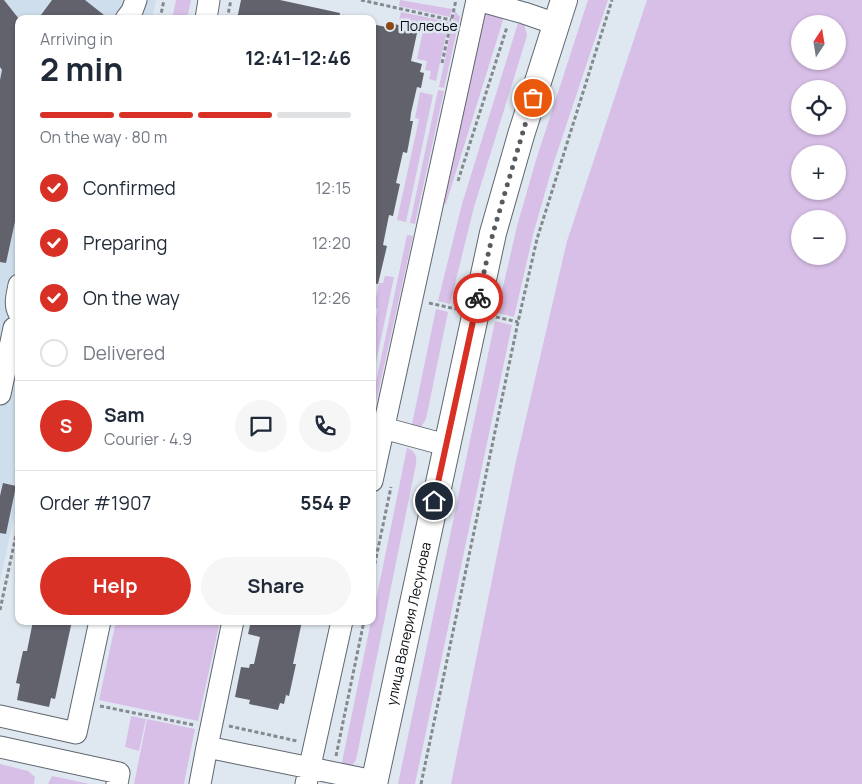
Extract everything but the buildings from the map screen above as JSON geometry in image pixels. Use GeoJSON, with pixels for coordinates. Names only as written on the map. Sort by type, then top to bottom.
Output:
{"type":"FeatureCollection","features":[{"type":"Feature","properties":{"kind":"main road","name":"улица Валерия Лесунова"},"geometry":{"type":"LineString","coordinates":[[374,783],[493,233],[521,135],[560,12]]}},
{"type":"Feature","properties":{"kind":"lane"},"geometry":{"type":"LineString","coordinates":[[129,15],[136,0]]}},
{"type":"Feature","properties":{"kind":"lane"},"geometry":{"type":"LineString","coordinates":[[207,15],[209,0]]}},
{"type":"Feature","properties":{"kind":"lane"},"geometry":{"type":"LineString","coordinates":[[382,481],[378,427],[477,0],[513,10],[560,12]]}},
{"type":"Feature","properties":{"kind":"lane"},"geometry":{"type":"LineString","coordinates":[[0,394],[13,324]]}},
{"type":"Feature","properties":{"kind":"lane"},"geometry":{"type":"LineString","coordinates":[[378,427],[446,445]]}},
{"type":"Feature","properties":{"kind":"lane"},"geometry":{"type":"LineString","coordinates":[[0,716],[76,733],[99,625]]}},
{"type":"Feature","properties":{"kind":"lane"},"geometry":{"type":"LineString","coordinates":[[200,784],[232,625]]}},
{"type":"Feature","properties":{"kind":"lane"},"geometry":{"type":"LineString","coordinates":[[308,776],[341,625]]}},
{"type":"Feature","properties":{"kind":"lane"},"geometry":{"type":"LineString","coordinates":[[0,747],[119,773],[117,784]]}},
{"type":"Feature","properties":{"kind":"lane"},"geometry":{"type":"LineString","coordinates":[[208,747],[308,776],[332,773],[374,783]]}},
{"type":"Feature","properties":{"kind":"path"},"geometry":{"type":"LineString","coordinates":[[161,15],[164,0]]}},
{"type":"Feature","properties":{"kind":"path"},"geometry":{"type":"LineString","coordinates":[[228,15],[232,0]]}},
{"type":"Feature","properties":{"kind":"path"},"geometry":{"type":"LineString","coordinates":[[361,0],[452,20]]}},
{"type":"Feature","properties":{"kind":"path"},"geometry":{"type":"LineString","coordinates":[[421,784],[498,414],[535,248],[612,0]]}},
{"type":"Feature","properties":{"kind":"path"},"geometry":{"type":"LineString","coordinates":[[457,185],[513,10]]}},
{"type":"Feature","properties":{"kind":"path"},"geometry":{"type":"LineString","coordinates":[[427,312],[431,294]]}},
{"type":"Feature","properties":{"kind":"path"},"geometry":{"type":"LineString","coordinates":[[376,539],[382,481]]}},
{"type":"Feature","properties":{"kind":"path"},"geometry":{"type":"LineString","coordinates":[[0,610],[15,540]]}},
{"type":"Feature","properties":{"kind":"path"},"geometry":{"type":"LineString","coordinates":[[332,773],[363,625]]}},
{"type":"Feature","properties":{"kind":"path"},"geometry":{"type":"LineString","coordinates":[[82,702],[198,726],[222,725],[301,742]]}},
{"type":"Feature","properties":{"kind":"shaded area"},"geometry":{"type":"Polygon","coordinates":[[[0,0],[156,0],[153,15],[15,15],[15,513],[0,580],[0,0]]]}},
{"type":"Feature","properties":{"kind":"shaded area"},"geometry":{"type":"Polygon","coordinates":[[[176,0],[191,0],[188,15],[173,15],[176,0]]]}},
{"type":"Feature","properties":{"kind":"shaded area"},"geometry":{"type":"Polygon","coordinates":[[[400,0],[452,9],[450,17],[399,6],[400,0]]]}},
{"type":"Feature","properties":{"kind":"shaded area"},"geometry":{"type":"Polygon","coordinates":[[[588,0],[608,0],[553,165],[534,231],[514,317],[497,313],[517,226],[536,160],[588,0]]]}},
{"type":"Feature","properties":{"kind":"shaded area"},"geometry":{"type":"Polygon","coordinates":[[[647,0],[862,0],[862,784],[451,784],[515,465],[567,241],[647,0]]]}},
{"type":"Feature","properties":{"kind":"shaded area"},"geometry":{"type":"Polygon","coordinates":[[[455,11],[460,17],[444,88],[439,87],[455,11]]]}},
{"type":"Feature","properties":{"kind":"shaded area"},"geometry":{"type":"Polygon","coordinates":[[[401,12],[449,22],[436,81],[429,79],[431,71],[425,70],[427,61],[417,59],[423,31],[417,30],[418,24],[399,20],[401,12]]]}},
{"type":"Feature","properties":{"kind":"shaded area"},"geometry":{"type":"Polygon","coordinates":[[[485,12],[504,17],[446,204],[444,204],[485,12]]]}},
{"type":"Feature","properties":{"kind":"shaded area"},"geometry":{"type":"Polygon","coordinates":[[[518,23],[524,25],[527,34],[526,39],[474,207],[450,304],[438,301],[462,204],[518,23]]]}},
{"type":"Feature","properties":{"kind":"shaded area"},"geometry":{"type":"Polygon","coordinates":[[[438,90],[444,91],[415,224],[410,223],[438,90]]]}},
{"type":"Feature","properties":{"kind":"shaded area"},"geometry":{"type":"Polygon","coordinates":[[[420,92],[433,95],[406,222],[397,220],[419,119],[415,118],[420,92]]]}},
{"type":"Feature","properties":{"kind":"shaded area"},"geometry":{"type":"Polygon","coordinates":[[[407,235],[413,236],[376,402],[376,382],[407,235]]]}},
{"type":"Feature","properties":{"kind":"shaded area"},"geometry":{"type":"Polygon","coordinates":[[[385,276],[394,277],[376,362],[376,318],[378,309],[376,308],[376,298],[379,283],[383,283],[385,276]]]}},
{"type":"Feature","properties":{"kind":"shaded area"},"geometry":{"type":"Polygon","coordinates":[[[436,309],[448,312],[426,419],[421,427],[411,429],[436,309]]]}},
{"type":"Feature","properties":{"kind":"shaded area"},"geometry":{"type":"Polygon","coordinates":[[[495,321],[512,325],[415,784],[398,784],[495,321]]]}},
{"type":"Feature","properties":{"kind":"shaded area"},"geometry":{"type":"Polygon","coordinates":[[[407,448],[415,454],[416,464],[356,760],[351,767],[341,767],[370,625],[376,625],[376,601],[407,448]]]}},
{"type":"Feature","properties":{"kind":"shaded area"},"geometry":{"type":"Polygon","coordinates":[[[115,625],[219,625],[198,721],[99,700],[115,625]]]}},
{"type":"Feature","properties":{"kind":"shaded area"},"geometry":{"type":"Polygon","coordinates":[[[131,716],[146,719],[139,751],[125,747],[131,716]]]}},
{"type":"Feature","properties":{"kind":"shaded area"},"geometry":{"type":"Polygon","coordinates":[[[147,719],[195,729],[184,784],[134,784],[147,719]]]}},
{"type":"Feature","properties":{"kind":"shaded area"},"geometry":{"type":"Polygon","coordinates":[[[0,764],[28,771],[35,777],[34,784],[0,784],[0,764]]]}},
{"type":"Feature","properties":{"kind":"shaded area"},"geometry":{"type":"Polygon","coordinates":[[[52,776],[90,784],[48,784],[52,776]]]}},
{"type":"Feature","properties":{"kind":"way so far"},"geometry":{"type":"LineString","coordinates":[[478,298],[493,233],[533,98]]}},
{"type":"Feature","properties":{"kind":"place","name":"Полесье"},"geometry":{"type":"Point","coordinates":[390,26]}},
{"type":"Feature","properties":{"kind":"route"},"geometry":{"type":"LineString","coordinates":[[434,501],[478,298]]}}]}
